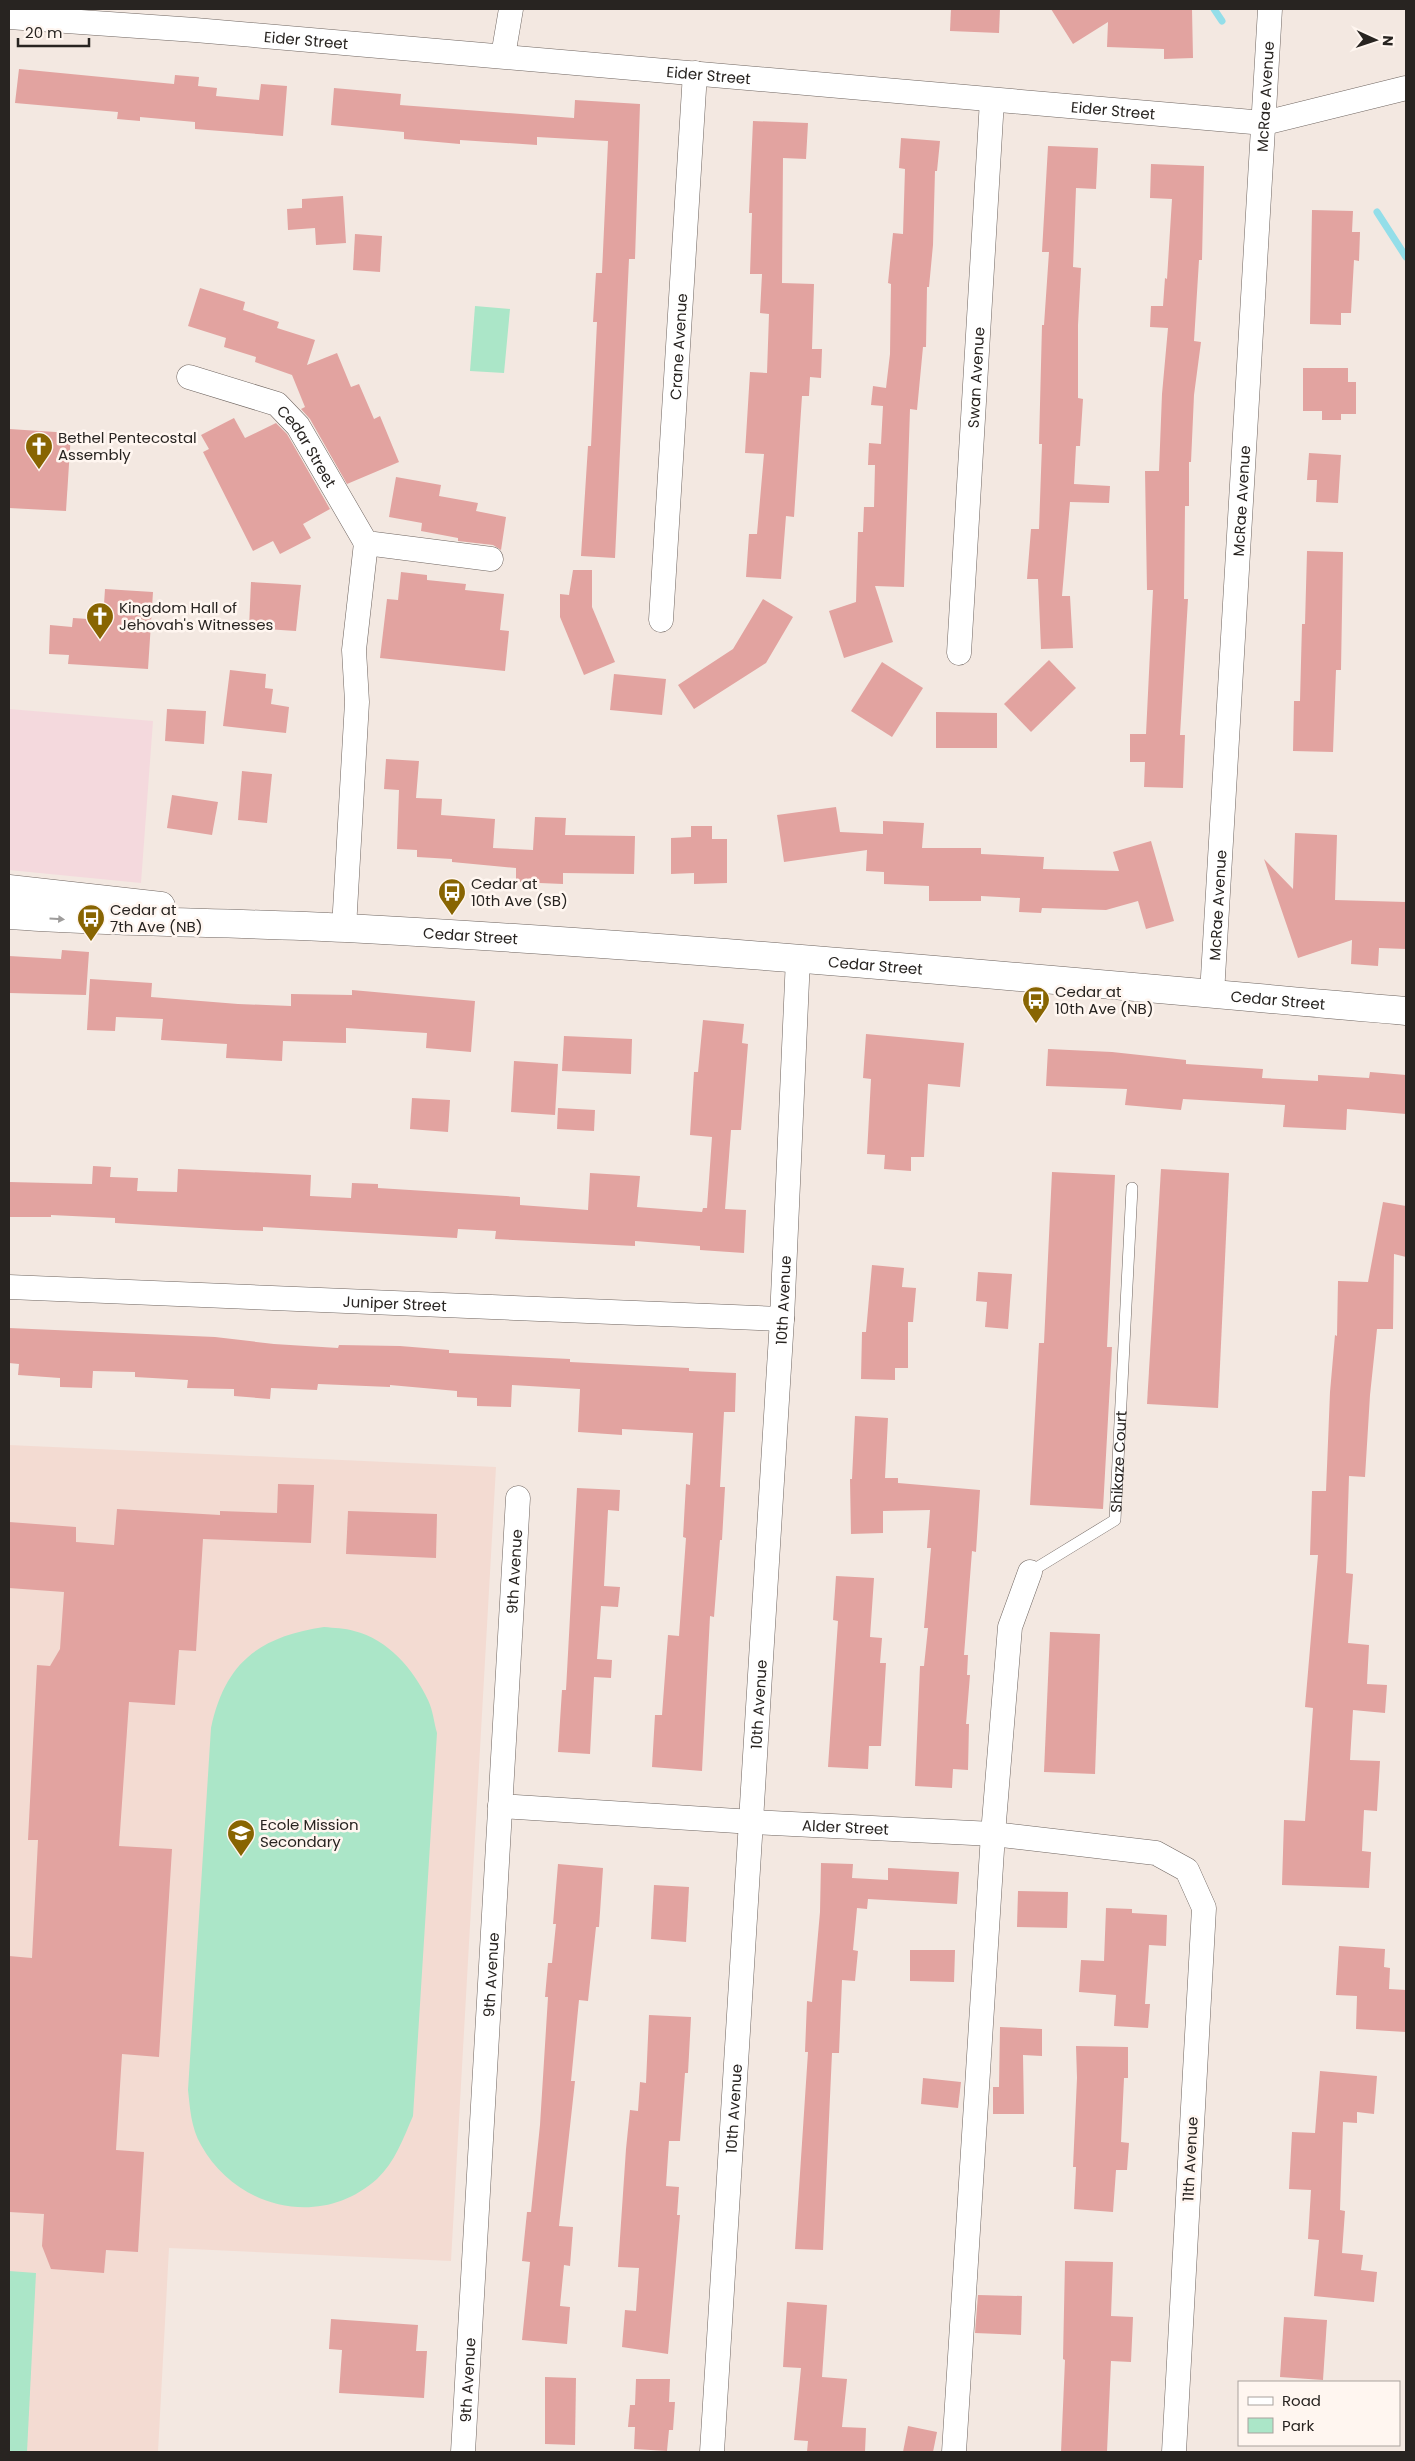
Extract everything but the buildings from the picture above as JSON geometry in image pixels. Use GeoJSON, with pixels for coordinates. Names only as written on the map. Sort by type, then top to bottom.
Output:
{"type":"FeatureCollection","features":[{"type":"Feature","properties":{"kind":"main road","name":"Cedar Street"},"geometry":{"type":"LineString","coordinates":[[9,889],[344,928]]}},
{"type":"Feature","properties":{"kind":"main road","name":"Cedar Street"},"geometry":{"type":"LineString","coordinates":[[9,915],[72,919],[344,928],[798,958],[1406,1011]]}},
{"type":"Feature","properties":{"kind":"street"},"geometry":{"type":"LineString","coordinates":[[503,56],[511,9]]}},
{"type":"Feature","properties":{"kind":"street","name":"McRae Avenue"},"geometry":{"type":"LineString","coordinates":[[1212,994],[1270,9]]}},
{"type":"Feature","properties":{"kind":"street","name":"Eider Street"},"geometry":{"type":"LineString","coordinates":[[9,17],[196,19],[503,56],[1264,123],[1406,88]]}},
{"type":"Feature","properties":{"kind":"street","name":"Crane Avenue"},"geometry":{"type":"LineString","coordinates":[[661,620],[695,74]]}},
{"type":"Feature","properties":{"kind":"street","name":"Swan Avenue"},"geometry":{"type":"LineString","coordinates":[[959,654],[992,100]]}},
{"type":"Feature","properties":{"kind":"street","name":"Cedar Street"},"geometry":{"type":"LineString","coordinates":[[189,377],[277,404],[298,426],[366,543]]}},
{"type":"Feature","properties":{"kind":"street"},"geometry":{"type":"LineString","coordinates":[[344,928],[357,702],[354,650],[366,543],[492,559]]}},
{"type":"Feature","properties":{"kind":"street","name":"10th Avenue"},"geometry":{"type":"LineString","coordinates":[[712,2452],[782,1319],[798,958]]}},
{"type":"Feature","properties":{"kind":"street","name":"Juniper Street"},"geometry":{"type":"LineString","coordinates":[[9,1287],[782,1319]]}},
{"type":"Feature","properties":{"kind":"street","name":"9th Avenue"},"geometry":{"type":"LineString","coordinates":[[463,2452],[518,1498]]}},
{"type":"Feature","properties":{"kind":"street","name":"Shikaze Court"},"geometry":{"type":"LineString","coordinates":[[954,2452],[993,1834],[1010,1626],[1030,1572]]}},
{"type":"Feature","properties":{"kind":"street","name":"Alder Street"},"geometry":{"type":"LineString","coordinates":[[500,1806],[752,1822],[993,1834],[1156,1852],[1187,1870]]}},
{"type":"Feature","properties":{"kind":"street","name":"11th Avenue"},"geometry":{"type":"LineString","coordinates":[[1174,2452],[1204,1908],[1187,1870]]}},
{"type":"Feature","properties":{"kind":"lane","name":"Shikaze Court"},"geometry":{"type":"LineString","coordinates":[[1030,1572],[1115,1520],[1132,1188]]}},
{"type":"Feature","properties":{"kind":"shaded area"},"geometry":{"type":"Polygon","coordinates":[[[9,709],[153,721],[141,883],[9,870],[9,709]]]}},
{"type":"Feature","properties":{"kind":"shaded area","name":"Ecole Mission Secondary"},"geometry":{"type":"Polygon","coordinates":[[[9,1445],[496,1467],[451,2261],[169,2248],[158,2452],[9,2452],[9,1445]]]}},
{"type":"Feature","properties":{"kind":"green space"},"geometry":{"type":"Polygon","coordinates":[[[475,306],[510,309],[504,373],[470,371],[475,306]]]}},
{"type":"Feature","properties":{"kind":"green space"},"geometry":{"type":"Polygon","coordinates":[[[324,1627],[347,1629],[366,1635],[389,1648],[407,1667],[422,1689],[428,1700],[437,1733],[413,2116],[394,2158],[377,2179],[355,2195],[330,2204],[305,2207],[281,2205],[257,2197],[235,2184],[216,2167],[201,2145],[195,2132],[188,2090],[211,1728],[217,1705],[225,1686],[236,1670],[248,1657],[263,1646],[280,1638],[324,1627]]]}},
{"type":"Feature","properties":{"kind":"green space"},"geometry":{"type":"Polygon","coordinates":[[[9,2271],[36,2273],[27,2452],[9,2452],[9,2271]]]}},
{"type":"Feature","properties":{"kind":"waterway"},"geometry":{"type":"LineString","coordinates":[[1214,9],[1222,21]]}},
{"type":"Feature","properties":{"kind":"waterway"},"geometry":{"type":"LineString","coordinates":[[1377,212],[1406,257]]}},
{"type":"Feature","properties":{"kind":"place","name":"Bethel Pentecostal Assembly"},"geometry":{"type":"Point","coordinates":[39,470]}},
{"type":"Feature","properties":{"kind":"place","name":"Kingdom Hall of Jehovah's Witnesses"},"geometry":{"type":"Point","coordinates":[100,640]}},
{"type":"Feature","properties":{"kind":"place","name":"Cedar at 10th Ave (SB)"},"geometry":{"type":"Point","coordinates":[452,916]}},
{"type":"Feature","properties":{"kind":"place","name":"Cedar at 7th Ave (NB)"},"geometry":{"type":"Point","coordinates":[91,942]}},
{"type":"Feature","properties":{"kind":"place","name":"Cedar at 10th Ave (NB)"},"geometry":{"type":"Point","coordinates":[1036,1024]}},
{"type":"Feature","properties":{"kind":"place","name":"Ecole Mission Secondary"},"geometry":{"type":"Point","coordinates":[241,1857]}}]}
